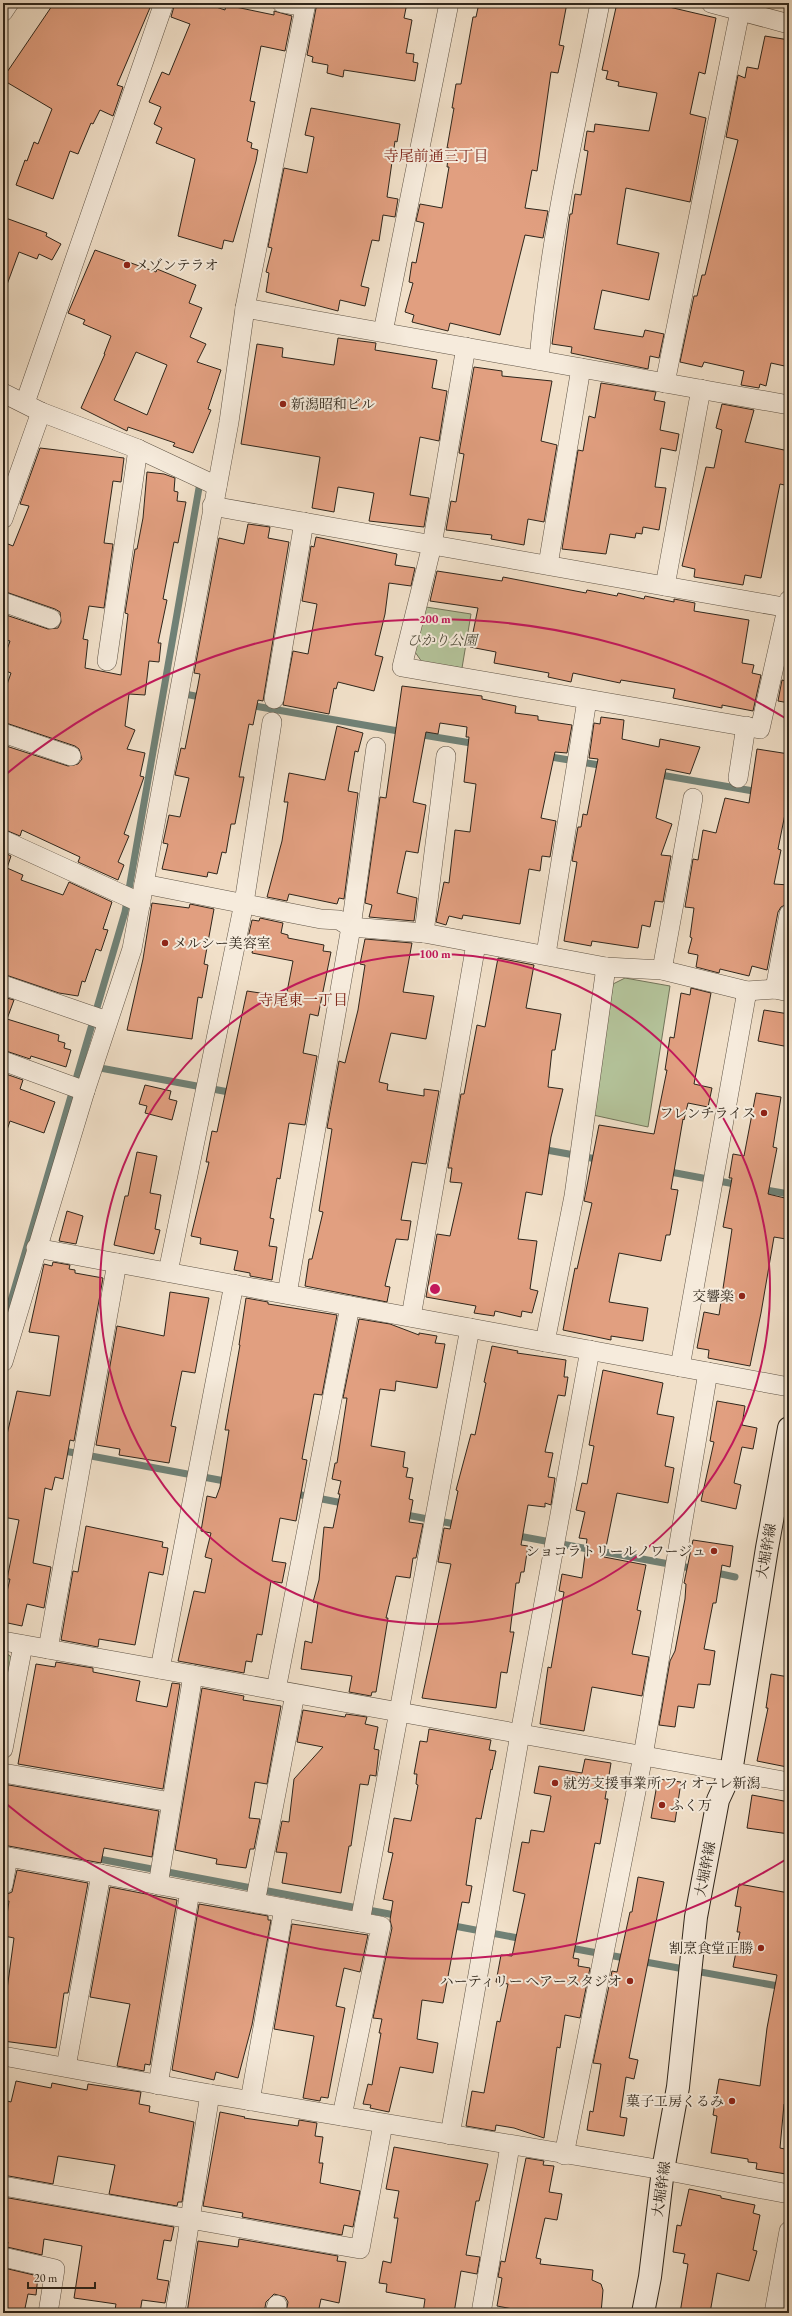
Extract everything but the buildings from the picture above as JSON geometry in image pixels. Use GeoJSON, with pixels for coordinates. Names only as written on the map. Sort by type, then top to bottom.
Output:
{"type":"FeatureCollection","features":[{"type":"Feature","properties":{"kind":"street"},"geometry":{"type":"LineString","coordinates":[[3,12],[9,3]]}},
{"type":"Feature","properties":{"kind":"street"},"geometry":{"type":"LineString","coordinates":[[3,519],[33,407],[164,3]]}},
{"type":"Feature","properties":{"kind":"street"},"geometry":{"type":"LineString","coordinates":[[3,1362],[84,1091],[132,949],[212,506],[229,422],[245,308],[305,5],[282,3]]}},
{"type":"Feature","properties":{"kind":"street"},"geometry":{"type":"LineString","coordinates":[[383,332],[449,3]]}},
{"type":"Feature","properties":{"kind":"street"},"geometry":{"type":"LineString","coordinates":[[539,360],[543,310],[565,176],[600,3]]}},
{"type":"Feature","properties":{"kind":"street"},"geometry":{"type":"LineString","coordinates":[[710,3],[789,24]]}},
{"type":"Feature","properties":{"kind":"street"},"geometry":{"type":"LineString","coordinates":[[665,383],[740,11]]}},
{"type":"Feature","properties":{"kind":"street"},"geometry":{"type":"LineString","coordinates":[[245,308],[789,405]]}},
{"type":"Feature","properties":{"kind":"street"},"geometry":{"type":"LineString","coordinates":[[212,506],[432,545],[548,565],[665,586],[789,605],[760,729],[402,667],[432,545],[466,347]]}},
{"type":"Feature","properties":{"kind":"street"},"geometry":{"type":"LineString","coordinates":[[548,565],[581,368]]}},
{"type":"Feature","properties":{"kind":"street"},"geometry":{"type":"LineString","coordinates":[[665,586],[701,389]]}},
{"type":"Feature","properties":{"kind":"street"},"geometry":{"type":"LineString","coordinates":[[3,393],[33,407],[138,449],[217,486]]}},
{"type":"Feature","properties":{"kind":"street"},"geometry":{"type":"LineString","coordinates":[[107,661],[138,449]]}},
{"type":"Feature","properties":{"kind":"street"},"geometry":{"type":"LineString","coordinates":[[274,699],[304,522]]}},
{"type":"Feature","properties":{"kind":"street"},"geometry":{"type":"LineString","coordinates":[[3,602],[51,620]]}},
{"type":"Feature","properties":{"kind":"street"},"geometry":{"type":"LineString","coordinates":[[546,954],[587,700]]}},
{"type":"Feature","properties":{"kind":"street"},"geometry":{"type":"LineString","coordinates":[[168,1272],[244,903],[272,722]]}},
{"type":"Feature","properties":{"kind":"street"},"geometry":{"type":"LineString","coordinates":[[738,778],[746,726]]}},
{"type":"Feature","properties":{"kind":"street"},"geometry":{"type":"LineString","coordinates":[[3,733],[71,756]]}},
{"type":"Feature","properties":{"kind":"street"},"geometry":{"type":"LineString","coordinates":[[288,1294],[351,927],[376,747]]}},
{"type":"Feature","properties":{"kind":"street"},"geometry":{"type":"LineString","coordinates":[[424,933],[446,756]]}},
{"type":"Feature","properties":{"kind":"street"},"geometry":{"type":"LineString","coordinates":[[662,970],[693,798]]}},
{"type":"Feature","properties":{"kind":"street"},"geometry":{"type":"LineString","coordinates":[[3,840],[143,894],[244,903],[321,919],[339,920],[351,927],[424,933],[476,944],[546,954],[606,966],[662,970],[747,991],[782,990],[789,914]]}},
{"type":"Feature","properties":{"kind":"street"},"geometry":{"type":"LineString","coordinates":[[411,1317],[476,944]]}},
{"type":"Feature","properties":{"kind":"street"},"geometry":{"type":"LineString","coordinates":[[545,1342],[574,1196],[606,966]]}},
{"type":"Feature","properties":{"kind":"street"},"geometry":{"type":"LineString","coordinates":[[3,985],[107,1021]]}},
{"type":"Feature","properties":{"kind":"street"},"geometry":{"type":"LineString","coordinates":[[680,1367],[747,991]]}},
{"type":"Feature","properties":{"kind":"street"},"geometry":{"type":"LineString","coordinates":[[3,1061],[84,1091]]}},
{"type":"Feature","properties":{"kind":"street"},"geometry":{"type":"LineString","coordinates":[[36,1248],[789,1387]]}},
{"type":"Feature","properties":{"kind":"street"},"geometry":{"type":"LineString","coordinates":[[48,1649],[117,1263]]}},
{"type":"Feature","properties":{"kind":"street"},"geometry":{"type":"LineString","coordinates":[[160,1669],[234,1284]]}},
{"type":"Feature","properties":{"kind":"street"},"geometry":{"type":"LineString","coordinates":[[276,1690],[350,1306]]}},
{"type":"Feature","properties":{"kind":"street"},"geometry":{"type":"LineString","coordinates":[[360,1922],[470,1328]]}},
{"type":"Feature","properties":{"kind":"street"},"geometry":{"type":"LineString","coordinates":[[450,2135],[520,1734],[590,1350]]}},
{"type":"Feature","properties":{"kind":"street"},"geometry":{"type":"LineString","coordinates":[[564,2155],[643,1756],[708,1372]]}},
{"type":"Feature","properties":{"kind":"street","name":"大堀幹線"},"geometry":{"type":"LineString","coordinates":[[643,2313],[650,2277],[663,2170],[678,2087],[696,1917],[718,1800],[731,1772],[767,1548],[789,1428]]}},
{"type":"Feature","properties":{"kind":"street"},"geometry":{"type":"LineString","coordinates":[[3,1642],[789,1782]]}},
{"type":"Feature","properties":{"kind":"street"},"geometry":{"type":"LineString","coordinates":[[3,1749],[23,1645]]}},
{"type":"Feature","properties":{"kind":"street"},"geometry":{"type":"LineString","coordinates":[[158,1885],[193,1675]]}},
{"type":"Feature","properties":{"kind":"street"},"geometry":{"type":"LineString","coordinates":[[255,1903],[294,1694]]}},
{"type":"Feature","properties":{"kind":"street"},"geometry":{"type":"LineString","coordinates":[[3,1773],[172,1802]]}},
{"type":"Feature","properties":{"kind":"street"},"geometry":{"type":"LineString","coordinates":[[3,1885],[6,1857],[381,1926],[342,2116]]}},
{"type":"Feature","properties":{"kind":"street"},"geometry":{"type":"LineString","coordinates":[[66,2067],[101,1874]]}},
{"type":"Feature","properties":{"kind":"street"},"geometry":{"type":"LineString","coordinates":[[158,2084],[190,1891]]}},
{"type":"Feature","properties":{"kind":"street"},"geometry":{"type":"LineString","coordinates":[[250,2101],[284,1908]]}},
{"type":"Feature","properties":{"kind":"street"},"geometry":{"type":"LineString","coordinates":[[3,2056],[210,2094],[510,2146],[663,2170],[789,2194]]}},
{"type":"Feature","properties":{"kind":"street"},"geometry":{"type":"LineString","coordinates":[[175,2313],[210,2094]]}},
{"type":"Feature","properties":{"kind":"street"},"geometry":{"type":"LineString","coordinates":[[3,2186],[360,2249],[383,2124]]}},
{"type":"Feature","properties":{"kind":"street"},"geometry":{"type":"LineString","coordinates":[[481,2313],[510,2146]]}},
{"type":"Feature","properties":{"kind":"street"},"geometry":{"type":"LineString","coordinates":[[774,2313],[789,2231]]}},
{"type":"Feature","properties":{"kind":"street"},"geometry":{"type":"LineString","coordinates":[[3,2257],[55,2269],[48,2313]]}},
{"type":"Feature","properties":{"kind":"green space","name":"ひかり公園"},"geometry":{"type":"Polygon","coordinates":[[[426,607],[471,614],[462,668],[422,662],[415,652],[426,607]]]}},
{"type":"Feature","properties":{"kind":"green space"},"geometry":{"type":"Polygon","coordinates":[[[625,978],[670,986],[648,1127],[593,1115],[613,984],[625,978]]]}},
{"type":"Feature","properties":{"kind":"green space"},"geometry":{"type":"Polygon","coordinates":[[[3,1654],[9,1655],[15,1662],[3,1726],[3,1654]]]}},
{"type":"Feature","properties":{"kind":"waterway"},"geometry":{"type":"LineString","coordinates":[[3,1328],[125,912],[199,488]]}},
{"type":"Feature","properties":{"kind":"waterway"},"geometry":{"type":"LineString","coordinates":[[180,693],[205,698]]}},
{"type":"Feature","properties":{"kind":"waterway"},"geometry":{"type":"LineString","coordinates":[[249,705],[404,732]]}},
{"type":"Feature","properties":{"kind":"waterway"},"geometry":{"type":"LineString","coordinates":[[417,734],[477,744]]}},
{"type":"Feature","properties":{"kind":"waterway"},"geometry":{"type":"LineString","coordinates":[[545,756],[605,766]]}},
{"type":"Feature","properties":{"kind":"waterway"},"geometry":{"type":"LineString","coordinates":[[655,774],[759,792]]}},
{"type":"Feature","properties":{"kind":"waterway"},"geometry":{"type":"LineString","coordinates":[[95,1067],[234,1093]]}},
{"type":"Feature","properties":{"kind":"waterway"},"geometry":{"type":"LineString","coordinates":[[541,1149],[602,1160]]}},
{"type":"Feature","properties":{"kind":"waterway"},"geometry":{"type":"LineString","coordinates":[[665,1171],[740,1185]]}},
{"type":"Feature","properties":{"kind":"waterway"},"geometry":{"type":"LineString","coordinates":[[760,1189],[789,1194]]}},
{"type":"Feature","properties":{"kind":"waterway"},"geometry":{"type":"LineString","coordinates":[[59,1450],[230,1482]]}},
{"type":"Feature","properties":{"kind":"waterway"},"geometry":{"type":"LineString","coordinates":[[291,1493],[348,1504]]}},
{"type":"Feature","properties":{"kind":"waterway"},"geometry":{"type":"LineString","coordinates":[[401,1514],[460,1525]]}},
{"type":"Feature","properties":{"kind":"waterway"},"geometry":{"type":"LineString","coordinates":[[513,1535],[696,1569]]}},
{"type":"Feature","properties":{"kind":"waterway"},"geometry":{"type":"LineString","coordinates":[[712,1572],[735,1577]]}},
{"type":"Feature","properties":{"kind":"waterway"},"geometry":{"type":"LineString","coordinates":[[94,1858],[400,1916]]}},
{"type":"Feature","properties":{"kind":"waterway"},"geometry":{"type":"LineString","coordinates":[[449,1925],[523,1939]]}},
{"type":"Feature","properties":{"kind":"waterway"},"geometry":{"type":"LineString","coordinates":[[565,1947],[630,1959]]}},
{"type":"Feature","properties":{"kind":"waterway"},"geometry":{"type":"LineString","coordinates":[[640,1961],[789,1988]]}},
{"type":"Feature","properties":{"kind":"place","name":"メゾンテラオ"},"geometry":{"type":"Point","coordinates":[127,265]}},
{"type":"Feature","properties":{"kind":"place","name":"新潟昭和ビル"},"geometry":{"type":"Point","coordinates":[283,404]}},
{"type":"Feature","properties":{"kind":"place","name":"メルシー美容室"},"geometry":{"type":"Point","coordinates":[165,943]}},
{"type":"Feature","properties":{"kind":"place","name":"フレンチライス"},"geometry":{"type":"Point","coordinates":[764,1113]}},
{"type":"Feature","properties":{"kind":"place","name":"交響楽"},"geometry":{"type":"Point","coordinates":[742,1296]}},
{"type":"Feature","properties":{"kind":"place","name":"ショコラトリールノワージュ"},"geometry":{"type":"Point","coordinates":[714,1551]}},
{"type":"Feature","properties":{"kind":"place","name":"就労支援事業所 フィオーレ新潟"},"geometry":{"type":"Point","coordinates":[555,1783]}},
{"type":"Feature","properties":{"kind":"place","name":"ふく万"},"geometry":{"type":"Point","coordinates":[662,1805]}},
{"type":"Feature","properties":{"kind":"place","name":"割烹食堂正勝"},"geometry":{"type":"Point","coordinates":[761,1948]}},
{"type":"Feature","properties":{"kind":"place","name":"ハーティリー ヘアースタジオ"},"geometry":{"type":"Point","coordinates":[630,1981]}},
{"type":"Feature","properties":{"kind":"place","name":"菓子工房くるみ"},"geometry":{"type":"Point","coordinates":[732,2101]}},
{"type":"Feature","properties":{"kind":"district","name":"寺尾前通三丁目"},"geometry":{"type":"Point","coordinates":[436,156]}},
{"type":"Feature","properties":{"kind":"district","name":"寺尾東一丁目"},"geometry":{"type":"Point","coordinates":[303,1000]}}]}
